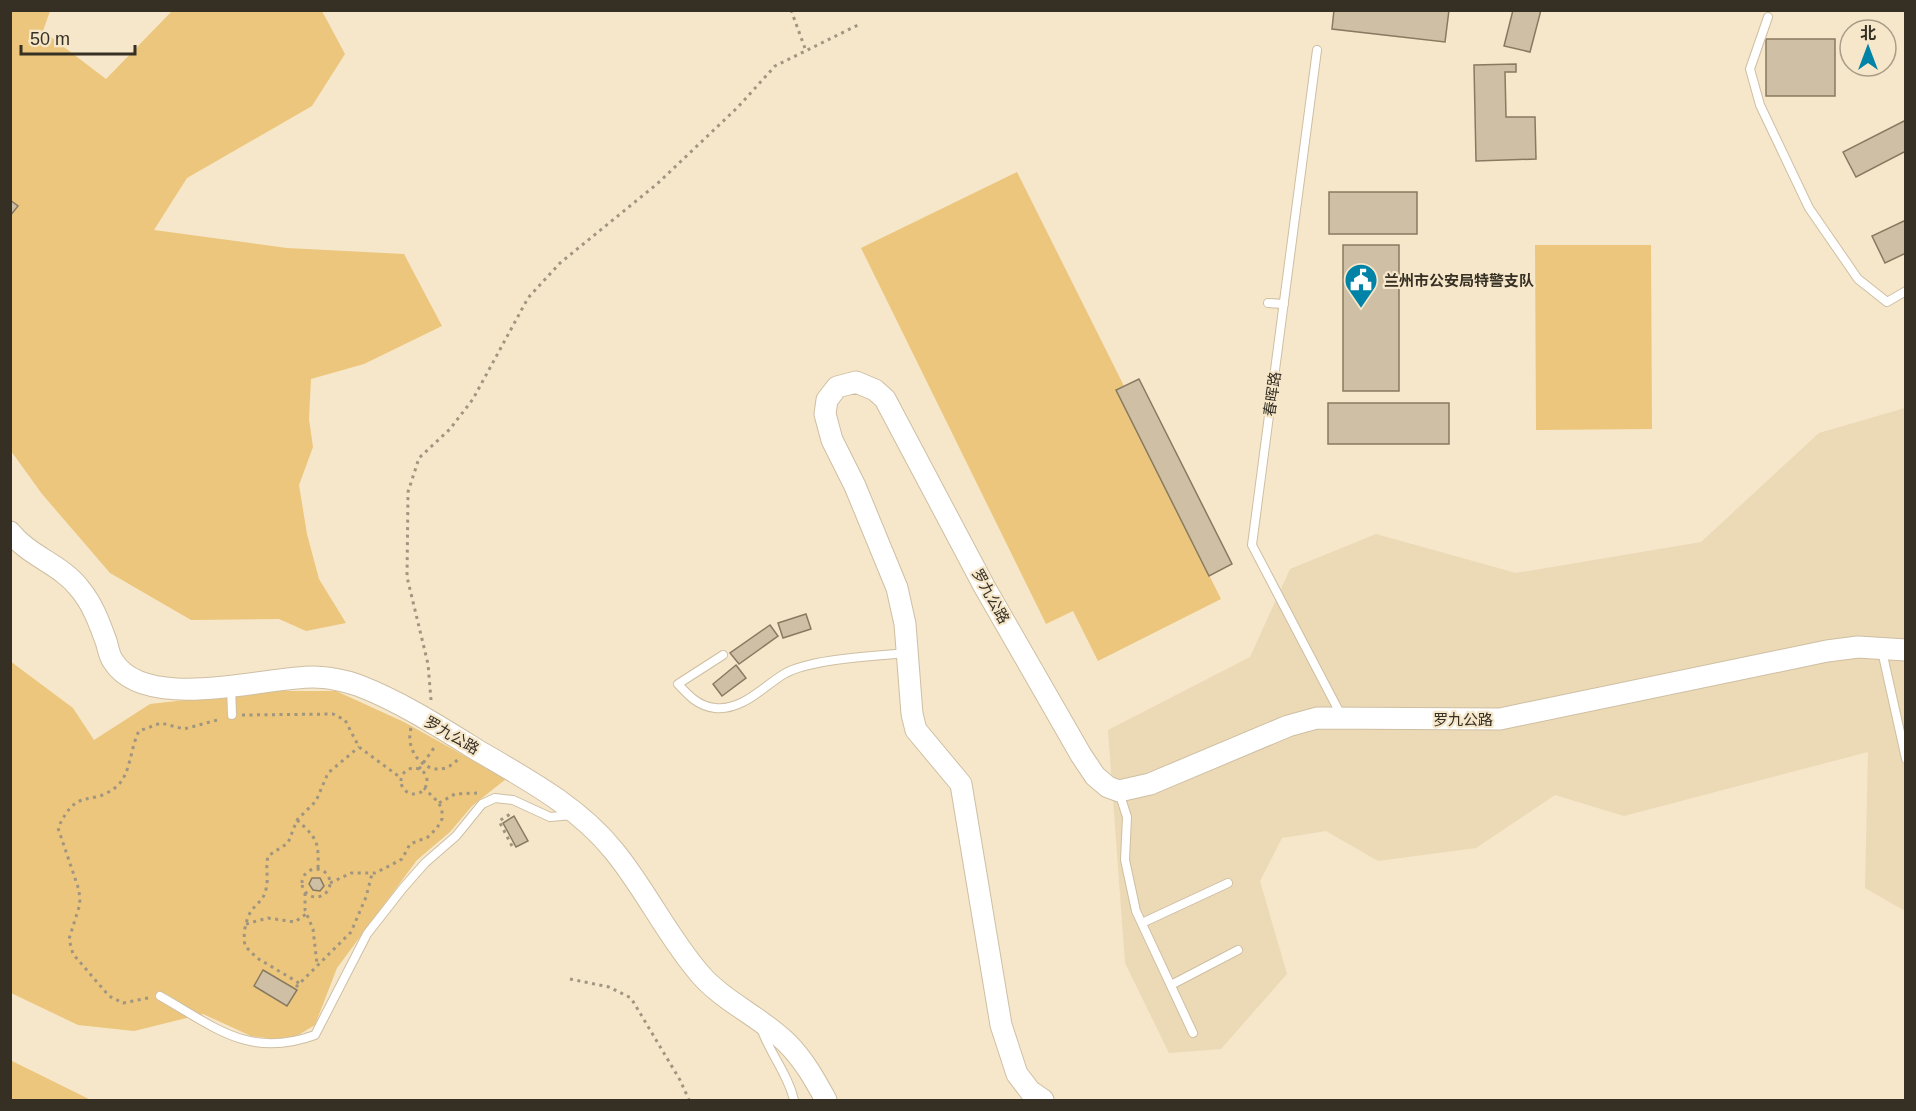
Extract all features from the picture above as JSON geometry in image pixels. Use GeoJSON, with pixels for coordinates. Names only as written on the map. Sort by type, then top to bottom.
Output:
{"type":"FeatureCollection","features":[{"type":"Feature","properties":{"kind":"street","name":"罗九公路"},"geometry":{"type":"LineString","coordinates":[[1043,1101],[1030,1091],[1017,1074],[1001,1025],[961,784],[916,730],[912,714],[908,652],[897,588],[855,486],[832,440],[825,414],[826,400],[837,387],[856,382],[875,390],[885,399],[984,586],[1081,755],[1095,776],[1107,787],[1119,791],[1150,784],[1288,726],[1317,718],[1500,719],[1827,651],[1882,647],[1905,650]]}},
{"type":"Feature","properties":{"kind":"street","name":"罗九公路"},"geometry":{"type":"LineString","coordinates":[[10,532],[31,553],[66,573],[81,589],[94,608],[113,662],[130,677],[150,686],[167,688],[231,686],[316,677],[358,685],[428,728],[550,794],[577,814],[613,849],[648,896],[700,975],[787,1042],[808,1068],[826,1101]]}},
{"type":"Feature","properties":{"kind":"lane"},"geometry":{"type":"LineString","coordinates":[[1768,16],[1750,69],[1760,105],[1809,208],[1858,279],[1887,302],[1905,291]]}},
{"type":"Feature","properties":{"kind":"lane","name":"春晖路"},"geometry":{"type":"LineString","coordinates":[[1317,50],[1252,545],[1343,718]]}},
{"type":"Feature","properties":{"kind":"lane"},"geometry":{"type":"LineString","coordinates":[[1268,303],[1284,304]]}},
{"type":"Feature","properties":{"kind":"lane"},"geometry":{"type":"LineString","coordinates":[[1882,647],[1902,723],[1905,759]]}},
{"type":"Feature","properties":{"kind":"lane"},"geometry":{"type":"LineString","coordinates":[[723,655],[678,684],[693,701],[716,708],[746,701],[787,672],[816,664],[908,652]]}},
{"type":"Feature","properties":{"kind":"lane"},"geometry":{"type":"LineString","coordinates":[[231,686],[232,716]]}},
{"type":"Feature","properties":{"kind":"lane"},"geometry":{"type":"LineString","coordinates":[[1119,791],[1127,817],[1125,860],[1136,911],[1193,1033]]}},
{"type":"Feature","properties":{"kind":"lane"},"geometry":{"type":"LineString","coordinates":[[160,996],[232,1036],[254,1044],[273,1046],[294,1043],[315,1035],[367,934],[424,863],[456,836],[482,804],[495,798],[513,801],[550,818],[564,818],[577,814]]}},
{"type":"Feature","properties":{"kind":"lane"},"geometry":{"type":"LineString","coordinates":[[1142,923],[1228,883]]}},
{"type":"Feature","properties":{"kind":"lane"},"geometry":{"type":"LineString","coordinates":[[1171,985],[1238,951]]}},
{"type":"Feature","properties":{"kind":"lane"},"geometry":{"type":"LineString","coordinates":[[759,1021],[768,1049],[790,1083],[794,1101]]}},
{"type":"Feature","properties":{"kind":"path"},"geometry":{"type":"LineString","coordinates":[[791,10],[806,51]]}},
{"type":"Feature","properties":{"kind":"path"},"geometry":{"type":"LineString","coordinates":[[419,770],[423,764],[428,728],[428,664],[407,577],[408,492],[419,458],[450,429],[473,399],[528,298],[560,263],[657,184],[738,107],[775,66],[858,25]]}},
{"type":"Feature","properties":{"kind":"path"},"geometry":{"type":"LineString","coordinates":[[160,996],[123,1002],[109,996],[73,954],[69,939],[80,904],[79,890],[58,828],[66,809],[77,800],[116,788],[125,776],[131,746],[139,731],[161,723],[183,729],[232,716],[333,714],[345,720],[359,747],[401,778],[402,787],[409,792],[418,793],[424,788],[425,776],[419,770],[409,769],[401,778]]}},
{"type":"Feature","properties":{"kind":"path"},"geometry":{"type":"LineString","coordinates":[[428,728],[408,740],[410,750],[423,764],[435,768],[453,765],[465,751]]}},
{"type":"Feature","properties":{"kind":"path"},"geometry":{"type":"LineString","coordinates":[[299,983],[257,958],[244,946],[246,924],[250,911],[264,896],[267,886],[265,867],[268,856],[288,843],[297,820],[316,801],[328,773],[359,747]]}},
{"type":"Feature","properties":{"kind":"path"},"geometry":{"type":"LineString","coordinates":[[306,893],[314,897],[323,895],[330,883],[351,873],[372,874],[402,859],[410,844],[428,837],[442,819],[439,802],[424,788]]}},
{"type":"Feature","properties":{"kind":"path"},"geometry":{"type":"LineString","coordinates":[[439,802],[455,794],[472,792],[495,798]]}},
{"type":"Feature","properties":{"kind":"path"},"geometry":{"type":"LineString","coordinates":[[512,846],[499,820],[525,807]]}},
{"type":"Feature","properties":{"kind":"path"},"geometry":{"type":"LineString","coordinates":[[297,820],[315,836],[318,844],[318,869]]}},
{"type":"Feature","properties":{"kind":"path"},"geometry":{"type":"LineString","coordinates":[[317,964],[313,929],[306,914],[303,876],[310,870],[318,869],[327,874],[330,883]]}},
{"type":"Feature","properties":{"kind":"path"},"geometry":{"type":"LineString","coordinates":[[296,987],[351,932],[366,897],[372,874]]}},
{"type":"Feature","properties":{"kind":"path"},"geometry":{"type":"LineString","coordinates":[[246,924],[268,918],[295,922],[306,914]]}},
{"type":"Feature","properties":{"kind":"path"},"geometry":{"type":"LineString","coordinates":[[570,979],[609,987],[631,998],[680,1080],[689,1101]]}},
{"type":"Feature","properties":{"kind":"shaded area"},"geometry":{"type":"Polygon","coordinates":[[[10,11],[50,11],[43,31],[106,79],[172,11],[322,11],[345,54],[312,106],[187,178],[154,230],[287,248],[404,254],[442,326],[364,364],[311,379],[309,419],[313,447],[299,485],[307,534],[319,579],[346,623],[306,631],[279,619],[191,620],[110,573],[42,494],[11,451],[10,11]]]}},
{"type":"Feature","properties":{"kind":"shaded area"},"geometry":{"type":"Polygon","coordinates":[[[1017,172],[1124,386],[1117,390],[1221,599],[1098,661],[1073,611],[1046,624],[861,248],[1017,172]]]}},
{"type":"Feature","properties":{"kind":"shaded area"},"geometry":{"type":"Polygon","coordinates":[[[1535,245],[1651,245],[1652,429],[1536,430],[1535,245]]]}},
{"type":"Feature","properties":{"kind":"shaded area"},"geometry":{"type":"Polygon","coordinates":[[[1905,408],[1905,911],[1865,888],[1868,752],[1624,816],[1555,795],[1476,848],[1378,861],[1326,831],[1282,838],[1260,881],[1287,974],[1221,1049],[1169,1053],[1125,963],[1108,730],[1250,657],[1290,569],[1376,534],[1516,573],[1701,542],[1819,433],[1905,408]]]}},
{"type":"Feature","properties":{"kind":"shaded area"},"geometry":{"type":"Polygon","coordinates":[[[10,661],[73,708],[94,740],[150,704],[265,691],[336,691],[404,722],[506,779],[472,806],[450,832],[417,860],[337,968],[315,1025],[295,1037],[274,1039],[251,1036],[203,1014],[134,1031],[78,1025],[11,993],[10,661]]]}},
{"type":"Feature","properties":{"kind":"shaded area"},"geometry":{"type":"Polygon","coordinates":[[[10,1060],[91,1100],[11,1100],[10,1060]]]}},
{"type":"Feature","properties":{"kind":"building"},"geometry":{"type":"Polygon","coordinates":[[[1334,10],[1449,10],[1445,42],[1332,29],[1334,10]]]}},
{"type":"Feature","properties":{"kind":"building"},"geometry":{"type":"Polygon","coordinates":[[[1513,10],[1541,10],[1530,52],[1504,46],[1513,10]]]}},
{"type":"Feature","properties":{"kind":"building"},"geometry":{"type":"Polygon","coordinates":[[[1766,39],[1835,39],[1835,96],[1766,96],[1766,39]]]}},
{"type":"Feature","properties":{"kind":"building"},"geometry":{"type":"Polygon","coordinates":[[[1516,64],[1516,72],[1505,72],[1506,117],[1535,117],[1536,159],[1476,161],[1474,65],[1516,64]]]}},
{"type":"Feature","properties":{"kind":"building"},"geometry":{"type":"Polygon","coordinates":[[[1906,120],[1906,151],[1856,177],[1843,152],[1906,120]]]}},
{"type":"Feature","properties":{"kind":"building"},"geometry":{"type":"Polygon","coordinates":[[[1329,192],[1417,192],[1417,234],[1329,234],[1329,192]]]}},
{"type":"Feature","properties":{"kind":"building"},"geometry":{"type":"Polygon","coordinates":[[[10,200],[18,206],[10,216],[10,200]]]}},
{"type":"Feature","properties":{"kind":"building"},"geometry":{"type":"Polygon","coordinates":[[[1906,220],[1906,253],[1885,263],[1872,236],[1906,220]]]}},
{"type":"Feature","properties":{"kind":"building"},"geometry":{"type":"Polygon","coordinates":[[[1343,245],[1399,245],[1399,391],[1343,391],[1343,245]]]}},
{"type":"Feature","properties":{"kind":"building"},"geometry":{"type":"Polygon","coordinates":[[[1139,379],[1232,564],[1209,576],[1116,390],[1139,379]]]}},
{"type":"Feature","properties":{"kind":"building"},"geometry":{"type":"Polygon","coordinates":[[[1328,403],[1449,403],[1449,444],[1328,444],[1328,403]]]}},
{"type":"Feature","properties":{"kind":"building"},"geometry":{"type":"Polygon","coordinates":[[[806,614],[811,629],[783,638],[778,623],[806,614]]]}},
{"type":"Feature","properties":{"kind":"building"},"geometry":{"type":"Polygon","coordinates":[[[770,625],[778,636],[739,664],[730,653],[770,625]]]}},
{"type":"Feature","properties":{"kind":"building"},"geometry":{"type":"Polygon","coordinates":[[[736,665],[746,678],[722,696],[713,684],[736,665]]]}},
{"type":"Feature","properties":{"kind":"building"},"geometry":{"type":"Polygon","coordinates":[[[514,816],[528,841],[516,847],[503,823],[514,816]]]}},
{"type":"Feature","properties":{"kind":"building"},"geometry":{"type":"Polygon","coordinates":[[[312,878],[320,878],[324,886],[320,891],[313,890],[309,884],[312,878]]]}},
{"type":"Feature","properties":{"kind":"building"},"geometry":{"type":"Polygon","coordinates":[[[263,970],[297,990],[287,1006],[254,986],[263,970]]]}},
{"type":"Feature","properties":{"kind":"place","name":"兰州市公安局特警支队"},"geometry":{"type":"Point","coordinates":[1361,309]}}]}
